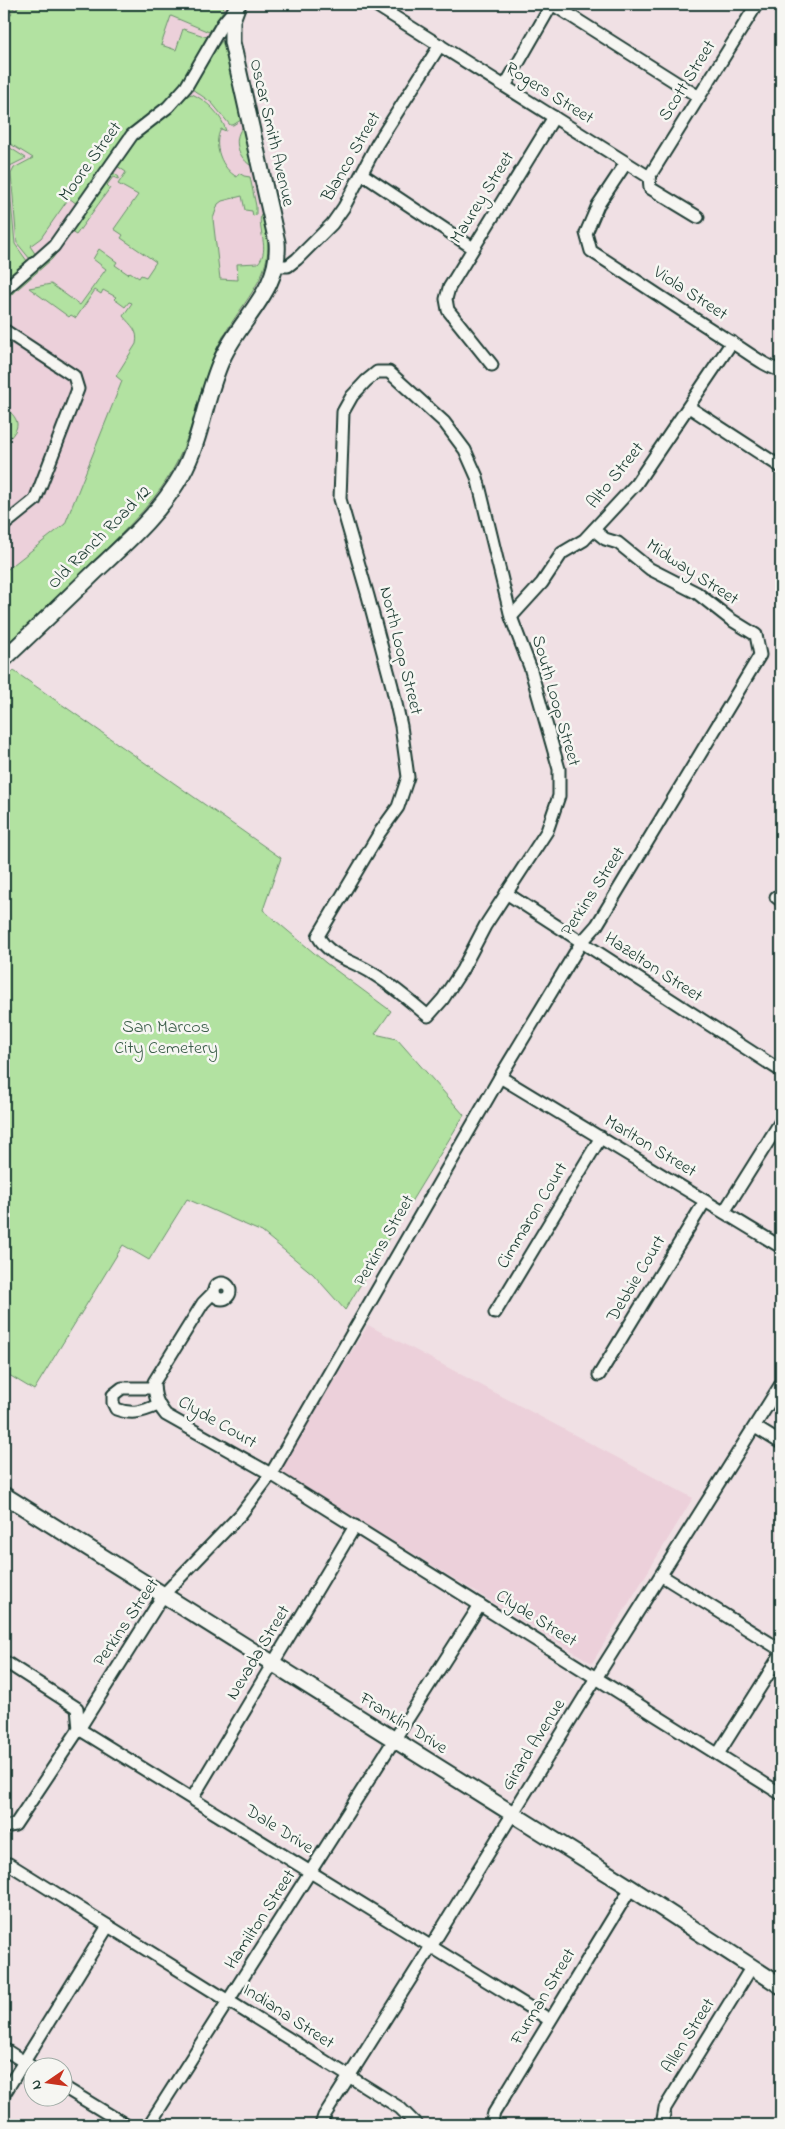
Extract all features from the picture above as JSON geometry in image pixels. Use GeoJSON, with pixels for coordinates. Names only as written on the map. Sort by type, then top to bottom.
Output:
{"type":"FeatureCollection","features":[{"type":"Feature","properties":{"kind":"street","name":"Rogers Street"},"geometry":{"type":"LineString","coordinates":[[374,4],[648,177],[650,188],[698,217]]}},
{"type":"Feature","properties":{"kind":"street"},"geometry":{"type":"LineString","coordinates":[[505,86],[552,4],[699,97]]}},
{"type":"Feature","properties":{"kind":"street","name":"Scott Street"},"geometry":{"type":"LineString","coordinates":[[648,177],[757,4]]}},
{"type":"Feature","properties":{"kind":"street","name":"Oscar Smith Avenue"},"geometry":{"type":"LineString","coordinates":[[237,6],[230,30],[277,242],[276,266]]}},
{"type":"Feature","properties":{"kind":"street","name":"Moore Street"},"geometry":{"type":"LineString","coordinates":[[4,290],[54,246],[132,135],[168,107],[186,87],[223,23],[237,6]]}},
{"type":"Feature","properties":{"kind":"street","name":"Blanco Street"},"geometry":{"type":"LineString","coordinates":[[276,266],[288,266],[297,259],[332,224],[344,208],[377,144],[440,45]]}},
{"type":"Feature","properties":{"kind":"street","name":"Maurey Street"},"geometry":{"type":"LineString","coordinates":[[492,365],[448,310],[446,299],[449,288],[554,118]]}},
{"type":"Feature","properties":{"kind":"street","name":"Viola Street"},"geometry":{"type":"LineString","coordinates":[[626,163],[598,205],[586,233],[591,251],[759,360],[781,370]]}},
{"type":"Feature","properties":{"kind":"street"},"geometry":{"type":"LineString","coordinates":[[362,174],[473,248]]}},
{"type":"Feature","properties":{"kind":"street","name":"Old Ranch Road 12"},"geometry":{"type":"LineString","coordinates":[[4,660],[154,514],[171,492],[194,450],[222,359],[268,286],[276,266]]}},
{"type":"Feature","properties":{"kind":"street"},"geometry":{"type":"LineString","coordinates":[[4,330],[74,376],[78,389],[35,500],[4,525]]}},
{"type":"Feature","properties":{"kind":"street","name":"Alto Street"},"geometry":{"type":"LineString","coordinates":[[511,617],[542,583],[562,553],[584,540],[636,484],[732,342]]}},
{"type":"Feature","properties":{"kind":"street","name":"North Loop Street"},"geometry":{"type":"LineString","coordinates":[[382,372],[377,372],[366,381],[352,396],[343,412],[340,499],[392,686],[408,777],[398,807],[380,832],[318,936],[333,952],[347,962],[371,972],[428,1016]]}},
{"type":"Feature","properties":{"kind":"street","name":"South Loop Street"},"geometry":{"type":"LineString","coordinates":[[382,372],[389,372],[444,422],[465,450],[475,472],[511,617],[530,667],[559,768],[560,796],[547,830],[485,926],[462,970],[443,999],[428,1016]]}},
{"type":"Feature","properties":{"kind":"street"},"geometry":{"type":"LineString","coordinates":[[689,407],[781,467]]}},
{"type":"Feature","properties":{"kind":"street","name":"Midway Street"},"geometry":{"type":"LineString","coordinates":[[594,530],[605,539],[618,543],[650,569],[698,593],[730,619],[756,635],[760,655]]}},
{"type":"Feature","properties":{"kind":"street","name":"Perkins Street"},"geometry":{"type":"LineString","coordinates":[[9,1826],[79,1729],[164,1594],[241,1514],[271,1474],[500,1077],[581,943],[597,925],[760,655]]}},
{"type":"Feature","properties":{"kind":"street","name":"Hazelton Street"},"geometry":{"type":"LineString","coordinates":[[506,893],[781,1071]]}},
{"type":"Feature","properties":{"kind":"street","name":"Marlton Street"},"geometry":{"type":"LineString","coordinates":[[500,1077],[781,1247]]}},
{"type":"Feature","properties":{"kind":"street"},"geometry":{"type":"LineString","coordinates":[[724,1212],[781,1121]]}},
{"type":"Feature","properties":{"kind":"street","name":"Cimmaron Court"},"geometry":{"type":"LineString","coordinates":[[495,1313],[602,1137]]}},
{"type":"Feature","properties":{"kind":"street","name":"Debbie Court"},"geometry":{"type":"LineString","coordinates":[[599,1375],[705,1201]]}},
{"type":"Feature","properties":{"kind":"street"},"geometry":{"type":"LineString","coordinates":[[158,1406],[141,1412],[126,1413],[116,1409],[112,1403],[113,1395],[122,1388],[154,1388],[154,1382],[202,1303],[214,1292]]}},
{"type":"Feature","properties":{"kind":"street","name":"Girard Avenue"},"geometry":{"type":"LineString","coordinates":[[320,2125],[596,1678],[662,1576],[781,1384]]}},
{"type":"Feature","properties":{"kind":"street","name":"Clyde Court"},"geometry":{"type":"LineString","coordinates":[[154,1388],[158,1406],[166,1415],[271,1474]]}},
{"type":"Feature","properties":{"kind":"street"},"geometry":{"type":"LineString","coordinates":[[755,1427],[781,1443]]}},
{"type":"Feature","properties":{"kind":"street","name":"Clyde Street"},"geometry":{"type":"LineString","coordinates":[[271,1474],[781,1794]]}},
{"type":"Feature","properties":{"kind":"street","name":"Franklin Drive"},"geometry":{"type":"LineString","coordinates":[[4,1495],[632,1888],[781,1986]]}},
{"type":"Feature","properties":{"kind":"street","name":"Nevada Street"},"geometry":{"type":"LineString","coordinates":[[192,1797],[355,1526]]}},
{"type":"Feature","properties":{"kind":"street"},"geometry":{"type":"LineString","coordinates":[[662,1576],[781,1652],[718,1754]]}},
{"type":"Feature","properties":{"kind":"street","name":"Hamilton Street"},"geometry":{"type":"LineString","coordinates":[[149,2125],[313,1871],[393,1740],[480,1605]]}},
{"type":"Feature","properties":{"kind":"street"},"geometry":{"type":"LineString","coordinates":[[4,1661],[77,1708],[79,1729]]}},
{"type":"Feature","properties":{"kind":"street","name":"Dale Drive"},"geometry":{"type":"LineString","coordinates":[[79,1729],[313,1871],[550,2020]]}},
{"type":"Feature","properties":{"kind":"street","name":"Indiana Street"},"geometry":{"type":"LineString","coordinates":[[9,1864],[230,2000],[400,2108],[417,2125]]}},
{"type":"Feature","properties":{"kind":"street","name":"Furman Street"},"geometry":{"type":"LineString","coordinates":[[491,2125],[494,2113],[632,1888]]}},
{"type":"Feature","properties":{"kind":"street"},"geometry":{"type":"LineString","coordinates":[[33,2056],[108,1926]]}},
{"type":"Feature","properties":{"kind":"street","name":"Allen Street"},"geometry":{"type":"LineString","coordinates":[[662,2125],[665,2108],[752,1968]]}},
{"type":"Feature","properties":{"kind":"street"},"geometry":{"type":"LineString","coordinates":[[4,2049],[22,2060]]}},
{"type":"Feature","properties":{"kind":"street"},"geometry":{"type":"LineString","coordinates":[[4,2094],[22,2072]]}},
{"type":"Feature","properties":{"kind":"street"},"geometry":{"type":"LineString","coordinates":[[72,2092],[126,2125]]}},
{"type":"Feature","properties":{"kind":"shaded area"},"geometry":{"type":"Polygon","coordinates":[[[4,4],[227,4],[224,16],[224,42],[270,250],[269,260],[263,276],[218,350],[189,440],[179,464],[165,487],[138,520],[4,650],[4,4]]]}},
{"type":"Feature","properties":{"kind":"shaded area"},"geometry":{"type":"Polygon","coordinates":[[[368,1325],[693,1498],[592,1663],[278,1471],[368,1325]]]}},
{"type":"Feature","properties":{"kind":"green space"},"geometry":{"type":"Polygon","coordinates":[[[20,4],[223,4],[224,9],[209,32],[171,16],[161,45],[176,50],[183,29],[207,37],[195,63],[180,86],[162,105],[124,135],[77,204],[69,198],[41,238],[30,246],[36,255],[30,259],[17,243],[11,174],[14,168],[33,158],[4,140],[4,42],[6,29],[4,22],[12,13],[8,7],[16,10],[20,4]]]}},
{"type":"Feature","properties":{"kind":"green space"},"geometry":{"type":"Polygon","coordinates":[[[223,40],[241,120],[233,125],[230,125],[212,103],[192,89],[216,48],[223,40]]]}},
{"type":"Feature","properties":{"kind":"green space"},"geometry":{"type":"Polygon","coordinates":[[[192,94],[208,104],[221,119],[226,131],[221,129],[218,135],[220,156],[227,168],[237,177],[239,173],[250,177],[256,206],[256,215],[253,216],[252,211],[245,210],[242,196],[222,201],[218,204],[213,219],[220,279],[238,280],[237,264],[258,263],[262,258],[264,246],[260,220],[261,214],[267,234],[268,251],[264,267],[258,283],[219,344],[207,373],[189,433],[170,475],[152,500],[121,534],[4,647],[4,572],[65,524],[122,381],[116,376],[136,344],[137,339],[134,328],[123,316],[132,303],[129,302],[125,307],[114,299],[116,297],[103,290],[101,294],[95,290],[76,318],[71,315],[69,317],[29,288],[51,284],[80,305],[106,269],[93,259],[99,249],[117,262],[115,265],[128,274],[130,272],[139,278],[141,275],[146,277],[156,262],[121,238],[123,235],[114,229],[138,195],[118,184],[126,172],[117,166],[134,138],[186,96],[192,94]]]}},
{"type":"Feature","properties":{"kind":"green space"},"geometry":{"type":"Polygon","coordinates":[[[242,128],[244,128],[253,167],[248,164],[238,149],[238,138],[242,128]]]}},
{"type":"Feature","properties":{"kind":"green space"},"geometry":{"type":"Polygon","coordinates":[[[4,144],[26,158],[10,166],[8,171],[15,244],[27,261],[4,280],[4,144]]]}},
{"type":"Feature","properties":{"kind":"green space"},"geometry":{"type":"Polygon","coordinates":[[[112,172],[119,177],[118,179],[113,177],[107,185],[110,188],[76,235],[71,232],[112,172]]]}},
{"type":"Feature","properties":{"kind":"green space"},"geometry":{"type":"Polygon","coordinates":[[[70,233],[52,259],[4,301],[4,296],[56,252],[70,233]]]}},
{"type":"Feature","properties":{"kind":"green space"},"geometry":{"type":"Polygon","coordinates":[[[7,409],[16,419],[17,427],[4,445],[4,410],[7,409]]]}},
{"type":"Feature","properties":{"kind":"green space","name":"San Marcos City Cemetery"},"geometry":{"type":"Polygon","coordinates":[[[14,671],[281,858],[263,910],[326,963],[391,1011],[375,1034],[397,1039],[464,1115],[345,1310],[313,1274],[262,1232],[187,1199],[149,1260],[123,1245],[34,1390],[4,1372],[4,679],[14,671]]]}}]}
